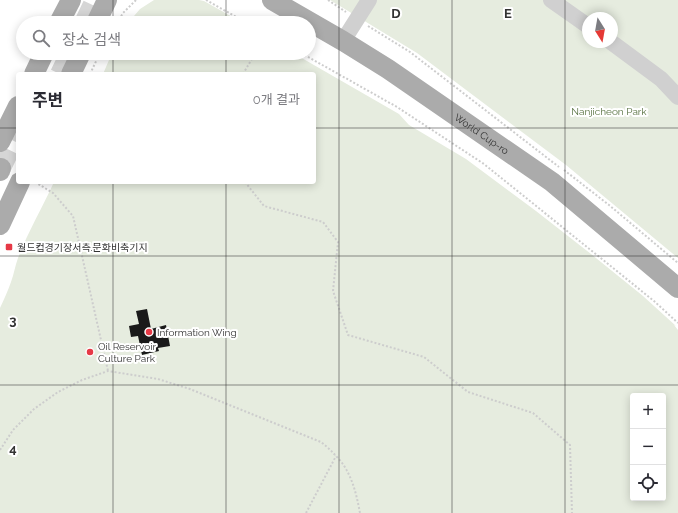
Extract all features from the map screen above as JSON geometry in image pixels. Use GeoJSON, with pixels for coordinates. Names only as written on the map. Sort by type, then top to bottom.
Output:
{"type":"FeatureCollection","features":[{"type":"Feature","properties":{"kind":"main road","name":"World Cup-ro"},"geometry":{"type":"LineString","coordinates":[[272,0],[300,16]]}},
{"type":"Feature","properties":{"kind":"main road","name":"World Cup-ro"},"geometry":{"type":"LineString","coordinates":[[316,25],[388,68],[552,182],[678,288]]}},
{"type":"Feature","properties":{"kind":"main road"},"geometry":{"type":"LineString","coordinates":[[35,72],[41,60]]}},
{"type":"Feature","properties":{"kind":"main road"},"geometry":{"type":"LineString","coordinates":[[72,72],[78,60]]}},
{"type":"Feature","properties":{"kind":"main road"},"geometry":{"type":"LineString","coordinates":[[0,142],[16,110]]}},
{"type":"Feature","properties":{"kind":"main road"},"geometry":{"type":"LineString","coordinates":[[0,200],[14,175]]}},
{"type":"Feature","properties":{"kind":"main road"},"geometry":{"type":"LineString","coordinates":[[0,225],[14,175]]}},
{"type":"Feature","properties":{"kind":"street"},"geometry":{"type":"LineString","coordinates":[[343,41],[369,0]]}},
{"type":"Feature","properties":{"kind":"street"},"geometry":{"type":"LineString","coordinates":[[551,0],[582,22]]}},
{"type":"Feature","properties":{"kind":"street"},"geometry":{"type":"LineString","coordinates":[[618,47],[661,79],[678,97]]}},
{"type":"Feature","properties":{"kind":"path"},"geometry":{"type":"LineString","coordinates":[[121,16],[136,0]]}},
{"type":"Feature","properties":{"kind":"path"},"geometry":{"type":"LineString","coordinates":[[206,0],[235,16]]}},
{"type":"Feature","properties":{"kind":"path"},"geometry":{"type":"LineString","coordinates":[[328,0],[416,57],[609,205],[678,263]]}},
{"type":"Feature","properties":{"kind":"path"},"geometry":{"type":"LineString","coordinates":[[91,72],[97,60]]}},
{"type":"Feature","properties":{"kind":"path"},"geometry":{"type":"LineString","coordinates":[[244,72],[251,60]]}},
{"type":"Feature","properties":{"kind":"path"},"geometry":{"type":"LineString","coordinates":[[313,60],[397,107],[484,164],[678,323]]}},
{"type":"Feature","properties":{"kind":"path"},"geometry":{"type":"LineString","coordinates":[[34,184],[53,193],[73,216],[108,371]]}},
{"type":"Feature","properties":{"kind":"path"},"geometry":{"type":"LineString","coordinates":[[247,184],[264,206],[323,222],[338,242],[333,292],[348,335],[424,357],[468,392],[533,413],[570,445],[572,513]]}},
{"type":"Feature","properties":{"kind":"path"},"geometry":{"type":"LineString","coordinates":[[0,450],[13,430],[34,409],[58,392],[82,380],[108,371],[158,379],[190,389],[321,442],[336,456],[350,475],[357,494],[360,513]]}},
{"type":"Feature","properties":{"kind":"path"},"geometry":{"type":"LineString","coordinates":[[306,513],[336,456]]}},
{"type":"Feature","properties":{"kind":"green space"},"geometry":{"type":"Polygon","coordinates":[[[154,0],[199,0],[204,1],[231,16],[134,16],[140,9],[154,0]]]}},
{"type":"Feature","properties":{"kind":"green space","name":"Nanjicheon Park"},"geometry":{"type":"Polygon","coordinates":[[[330,0],[678,0],[678,258],[566,165],[417,53],[330,0]]]}},
{"type":"Feature","properties":{"kind":"green space"},"geometry":{"type":"Polygon","coordinates":[[[109,60],[305,60],[399,114],[409,125],[466,159],[591,254],[643,296],[676,326],[674,325],[678,330],[678,513],[0,513],[0,308],[10,285],[22,248],[53,184],[316,184],[316,72],[104,72],[109,60]]]}},
{"type":"Feature","properties":{"kind":"building","name":"Information Wing"},"geometry":{"type":"Polygon","coordinates":[[[147,309],[151,329],[166,325],[170,346],[158,348],[159,351],[142,355],[138,336],[131,337],[129,326],[139,324],[136,311],[147,309]]]}},
{"type":"Feature","properties":{"kind":"tunnel"},"geometry":{"type":"LineString","coordinates":[[87,16],[95,0]]}},
{"type":"Feature","properties":{"kind":"tunnel"},"geometry":{"type":"LineString","coordinates":[[61,72],[67,60]]}},
{"type":"Feature","properties":{"kind":"tunnel"},"geometry":{"type":"LineString","coordinates":[[1,168],[16,137]]}},
{"type":"Feature","properties":{"kind":"place","name":"월드컵경기장서측.문화비축기지"},"geometry":{"type":"Point","coordinates":[9,247]}},
{"type":"Feature","properties":{"kind":"place","name":"Information Wing"},"geometry":{"type":"Point","coordinates":[149,332]}},
{"type":"Feature","properties":{"kind":"place","name":"Oil Reservoir Culture Park"},"geometry":{"type":"Point","coordinates":[90,352]}}]}
